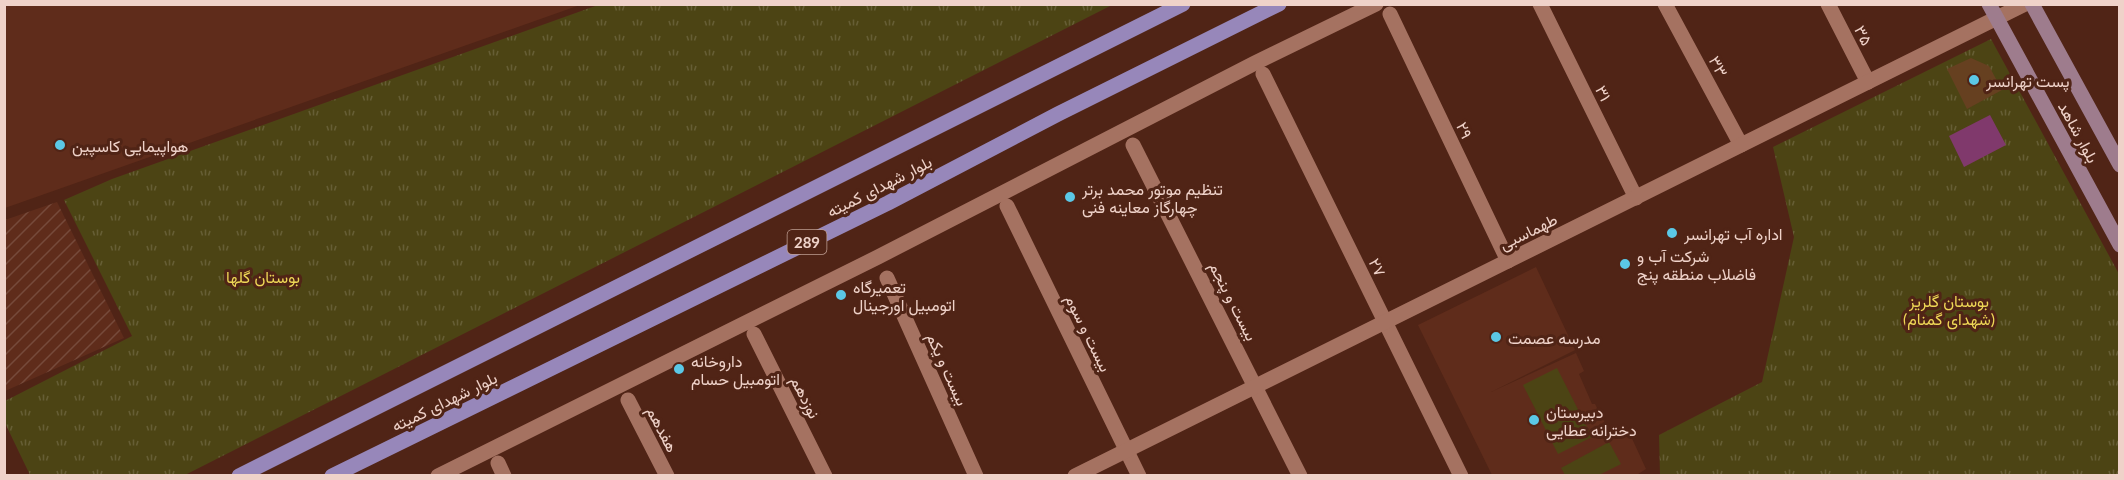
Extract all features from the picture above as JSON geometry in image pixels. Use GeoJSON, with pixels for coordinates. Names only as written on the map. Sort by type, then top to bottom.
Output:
{"type":"FeatureCollection","features":[{"type":"Feature","properties":{"kind":"main road","name":"بلوار شهدای کمیته"},"geometry":{"type":"LineString","coordinates":[[239,476],[1183,4]]}},
{"type":"Feature","properties":{"kind":"main road","name":"بلوار شهدای کمیته"},"geometry":{"type":"LineString","coordinates":[[332,476],[888,203],[1058,114],[1278,4]]}},
{"type":"Feature","properties":{"kind":"main road","name":"بلوار شاهد"},"geometry":{"type":"LineString","coordinates":[[1989,4],[2120,245]]}},
{"type":"Feature","properties":{"kind":"main road","name":"بلوار شاهد"},"geometry":{"type":"LineString","coordinates":[[2032,4],[2120,165]]}},
{"type":"Feature","properties":{"kind":"street"},"geometry":{"type":"LineString","coordinates":[[438,476],[878,257],[1255,63],[1376,4]]}},
{"type":"Feature","properties":{"kind":"street","name":"۳۱"},"geometry":{"type":"LineString","coordinates":[[1540,4],[1636,198]]}},
{"type":"Feature","properties":{"kind":"street","name":"۳۳"},"geometry":{"type":"LineString","coordinates":[[1665,4],[1741,146]]}},
{"type":"Feature","properties":{"kind":"street","name":"۳۵"},"geometry":{"type":"LineString","coordinates":[[1828,4],[1868,82]]}},
{"type":"Feature","properties":{"kind":"street","name":"طهماسبی"},"geometry":{"type":"LineString","coordinates":[[1075,476],[2025,4]]}},
{"type":"Feature","properties":{"kind":"street","name":"۲۹"},"geometry":{"type":"LineString","coordinates":[[1390,14],[1508,261]]}},
{"type":"Feature","properties":{"kind":"street","name":"۲۷"},"geometry":{"type":"LineString","coordinates":[[1263,74],[1461,476]]}},
{"type":"Feature","properties":{"kind":"street","name":"بیست و پنجم"},"geometry":{"type":"LineString","coordinates":[[1133,145],[1257,386],[1300,476]]}},
{"type":"Feature","properties":{"kind":"street","name":"بیست و سوم"},"geometry":{"type":"LineString","coordinates":[[1007,206],[1139,476]]}},
{"type":"Feature","properties":{"kind":"street","name":"بیست و یکم"},"geometry":{"type":"LineString","coordinates":[[887,278],[976,476]]}},
{"type":"Feature","properties":{"kind":"street","name":"نوزدهم"},"geometry":{"type":"LineString","coordinates":[[754,334],[825,476]]}},
{"type":"Feature","properties":{"kind":"street","name":"هفدهم"},"geometry":{"type":"LineString","coordinates":[[628,400],[667,476]]}},
{"type":"Feature","properties":{"kind":"shaded area"},"geometry":{"type":"Polygon","coordinates":[[[5,4],[580,4],[580,5],[5,208],[5,4]]]}},
{"type":"Feature","properties":{"kind":"shaded area"},"geometry":{"type":"Polygon","coordinates":[[[1990,115],[2006,145],[1964,167],[1949,136],[1990,115]]]}},
{"type":"Feature","properties":{"kind":"shaded area"},"geometry":{"type":"Polygon","coordinates":[[[57,202],[124,338],[5,391],[5,220],[57,202]]]}},
{"type":"Feature","properties":{"kind":"shaded area"},"geometry":{"type":"Polygon","coordinates":[[[1536,267],[1575,350],[1491,392],[1576,353],[1584,371],[1579,374],[1592,404],[1595,404],[1613,438],[1629,432],[1646,469],[1635,476],[1492,475],[1418,325],[1536,267]]]}},
{"type":"Feature","properties":{"kind":"green space","name":"بوستان گلها"},"geometry":{"type":"Polygon","coordinates":[[[598,5],[1112,5],[185,475],[30,475],[5,423],[5,401],[132,336],[64,200],[112,179],[598,5]]]}},
{"type":"Feature","properties":{"kind":"green space","name":"بوستان گلریز (شهدای گمنام)"},"geometry":{"type":"Polygon","coordinates":[[[1991,39],[2119,274],[2119,475],[1660,475],[1659,435],[1762,382],[1794,237],[1773,147],[1991,39]]]}},
{"type":"Feature","properties":{"kind":"green space"},"geometry":{"type":"Polygon","coordinates":[[[1557,368],[1592,437],[1558,454],[1523,385],[1557,368]]]}},
{"type":"Feature","properties":{"kind":"green space"},"geometry":{"type":"Polygon","coordinates":[[[1609,442],[1621,464],[1599,475],[1565,475],[1561,468],[1609,442]]]}},
{"type":"Feature","properties":{"kind":"building","name":"پست تهرانسر"},"geometry":{"type":"Polygon","coordinates":[[[1971,58],[1989,66],[2002,90],[1967,109],[1947,69],[1971,58]]]}},
{"type":"Feature","properties":{"kind":"place","name":"پست تهرانسر"},"geometry":{"type":"Point","coordinates":[1974,80]}},
{"type":"Feature","properties":{"kind":"place","name":"هواپیمایی کاسپین"},"geometry":{"type":"Point","coordinates":[60,145]}},
{"type":"Feature","properties":{"kind":"place","name":"تنظیم موتور محمد برتر چهارگاز معاینه فنی"},"geometry":{"type":"Point","coordinates":[1070,197]}},
{"type":"Feature","properties":{"kind":"place","name":"اداره آب تهرانسر"},"geometry":{"type":"Point","coordinates":[1672,233]}},
{"type":"Feature","properties":{"kind":"place","name":"شرکت آب و فاضلاب منطقه پنج"},"geometry":{"type":"Point","coordinates":[1625,264]}},
{"type":"Feature","properties":{"kind":"place","name":"تعمیرگاه اتومبیل اورجینال"},"geometry":{"type":"Point","coordinates":[841,295]}},
{"type":"Feature","properties":{"kind":"place","name":"مدرسه عصمت"},"geometry":{"type":"Point","coordinates":[1496,337]}},
{"type":"Feature","properties":{"kind":"place","name":"داروخانه اتومبیل حسام"},"geometry":{"type":"Point","coordinates":[679,369]}},
{"type":"Feature","properties":{"kind":"place","name":"دبیرستان دخترانه عطایی"},"geometry":{"type":"Point","coordinates":[1534,420]}}]}
